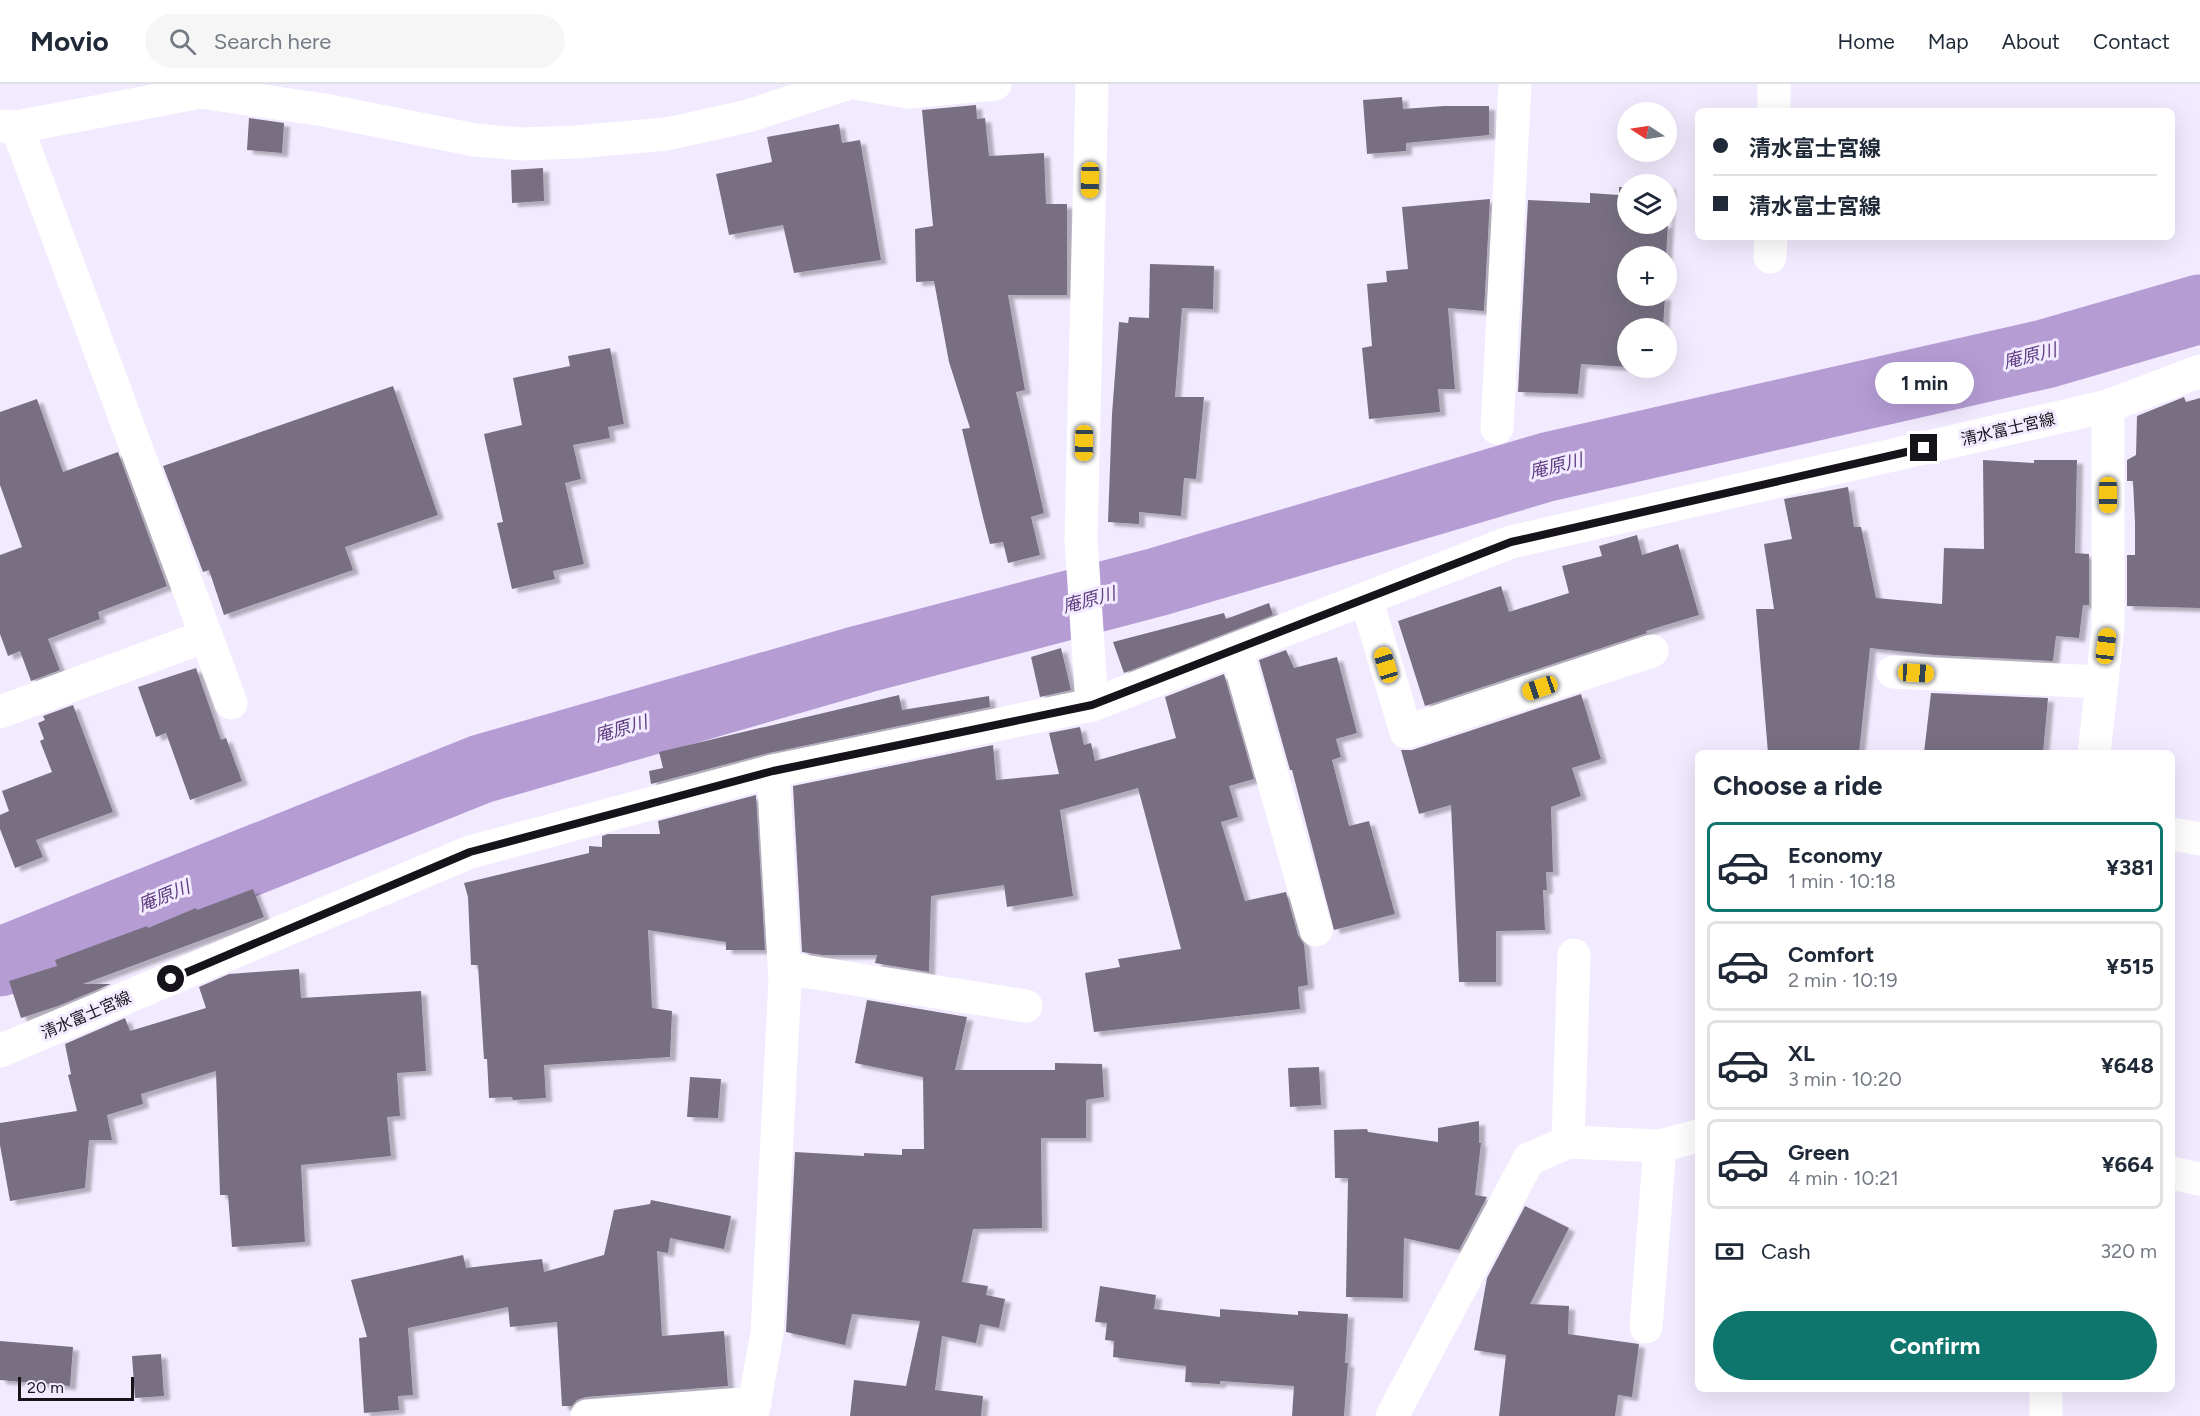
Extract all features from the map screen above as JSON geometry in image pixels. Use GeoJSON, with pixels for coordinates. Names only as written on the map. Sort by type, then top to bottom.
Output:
{"type":"FeatureCollection","features":[{"type":"Feature","properties":{"kind":"street"},"geometry":{"type":"LineString","coordinates":[[231,703],[9,126],[200,92],[323,97],[476,140],[522,144],[576,142],[667,134],[748,116],[846,84]]}},
{"type":"Feature","properties":{"kind":"street"},"geometry":{"type":"LineString","coordinates":[[860,84],[908,92],[995,84]]}},
{"type":"Feature","properties":{"kind":"street"},"geometry":{"type":"LineString","coordinates":[[1092,84],[1082,538],[1092,705]]}},
{"type":"Feature","properties":{"kind":"street"},"geometry":{"type":"LineString","coordinates":[[1497,428],[1515,84]]}},
{"type":"Feature","properties":{"kind":"street"},"geometry":{"type":"LineString","coordinates":[[1774,84],[1774,108]]}},
{"type":"Feature","properties":{"kind":"street","name":"清水富士宮線"},"geometry":{"type":"LineString","coordinates":[[0,1051],[470,852],[773,771],[1092,705],[1511,542],[2108,406],[2200,371]]}},
{"type":"Feature","properties":{"kind":"street"},"geometry":{"type":"LineString","coordinates":[[2094,750],[2108,628],[2108,406]]}},
{"type":"Feature","properties":{"kind":"street"},"geometry":{"type":"LineString","coordinates":[[1366,598],[1406,732],[1652,651]]}},
{"type":"Feature","properties":{"kind":"street"},"geometry":{"type":"LineString","coordinates":[[0,712],[206,636]]}},
{"type":"Feature","properties":{"kind":"street"},"geometry":{"type":"LineString","coordinates":[[1236,649],[1316,930]]}},
{"type":"Feature","properties":{"kind":"street"},"geometry":{"type":"LineString","coordinates":[[1893,672],[2102,682]]}},
{"type":"Feature","properties":{"kind":"street"},"geometry":{"type":"LineString","coordinates":[[587,1416],[753,1410],[767,1333],[784,968],[773,771]]}},
{"type":"Feature","properties":{"kind":"street"},"geometry":{"type":"LineString","coordinates":[[2175,835],[2200,839]]}},
{"type":"Feature","properties":{"kind":"street"},"geometry":{"type":"LineString","coordinates":[[1568,1142],[1574,955]]}},
{"type":"Feature","properties":{"kind":"street"},"geometry":{"type":"LineString","coordinates":[[784,968],[1026,1006]]}},
{"type":"Feature","properties":{"kind":"street"},"geometry":{"type":"LineString","coordinates":[[1392,1416],[1530,1160],[1568,1142],[1660,1146],[1695,1137]]}},
{"type":"Feature","properties":{"kind":"street"},"geometry":{"type":"LineString","coordinates":[[1646,1327],[1660,1146]]}},
{"type":"Feature","properties":{"kind":"street"},"geometry":{"type":"LineString","coordinates":[[2175,1174],[2200,1179]]}},
{"type":"Feature","properties":{"kind":"street"},"geometry":{"type":"LineString","coordinates":[[2046,1392],[2046,1416]]}},
{"type":"Feature","properties":{"kind":"building"},"geometry":{"type":"Polygon","coordinates":[[[1402,97],[1403,109],[1489,106],[1489,135],[1406,143],[1406,151],[1367,154],[1363,100],[1402,97]]]}},
{"type":"Feature","properties":{"kind":"building"},"geometry":{"type":"Polygon","coordinates":[[[976,105],[977,119],[985,118],[989,156],[1044,153],[1046,204],[1067,204],[1067,295],[1008,295],[1025,390],[1016,392],[1044,513],[1031,517],[1040,555],[1008,563],[1003,542],[990,544],[962,429],[970,428],[949,362],[934,281],[916,282],[915,229],[933,226],[922,110],[976,105]]]}},
{"type":"Feature","properties":{"kind":"building"},"geometry":{"type":"Polygon","coordinates":[[[249,118],[284,123],[282,153],[247,150],[249,118]]]}},
{"type":"Feature","properties":{"kind":"building"},"geometry":{"type":"Polygon","coordinates":[[[839,124],[842,143],[860,140],[881,260],[794,273],[783,225],[729,235],[716,174],[772,162],[767,137],[839,124]]]}},
{"type":"Feature","properties":{"kind":"building"},"geometry":{"type":"Polygon","coordinates":[[[543,168],[544,201],[512,203],[511,170],[543,168]]]}},
{"type":"Feature","properties":{"kind":"building"},"geometry":{"type":"Polygon","coordinates":[[[1590,193],[1617,195],[1617,234],[1667,234],[1667,246],[1617,246],[1617,306],[1664,306],[1664,318],[1617,318],[1617,366],[1581,364],[1578,394],[1518,392],[1528,200],[1590,203],[1590,193]]]}},
{"type":"Feature","properties":{"kind":"building"},"geometry":{"type":"Polygon","coordinates":[[[1490,199],[1484,311],[1448,308],[1455,389],[1438,389],[1440,412],[1369,419],[1362,348],[1372,346],[1367,284],[1387,282],[1386,271],[1408,269],[1402,207],[1490,199]]]}},
{"type":"Feature","properties":{"kind":"building"},"geometry":{"type":"Polygon","coordinates":[[[1150,264],[1214,266],[1213,309],[1182,308],[1175,397],[1204,397],[1196,479],[1184,478],[1181,516],[1139,512],[1139,524],[1108,522],[1112,414],[1119,322],[1128,323],[1129,317],[1149,318],[1150,264]]]}},
{"type":"Feature","properties":{"kind":"building"},"geometry":{"type":"Polygon","coordinates":[[[610,348],[624,424],[608,427],[610,438],[573,445],[581,479],[565,483],[584,564],[553,571],[555,579],[512,589],[497,523],[503,522],[484,434],[522,425],[513,378],[570,366],[568,356],[610,348]]]}},
{"type":"Feature","properties":{"kind":"building"},"geometry":{"type":"Polygon","coordinates":[[[393,386],[438,515],[345,547],[353,570],[224,615],[209,570],[203,572],[163,466],[393,386]]]}},
{"type":"Feature","properties":{"kind":"building"},"geometry":{"type":"Polygon","coordinates":[[[2184,397],[2186,402],[2200,398],[2200,608],[2127,606],[2127,555],[2135,555],[2135,523],[2133,481],[2127,481],[2127,460],[2136,455],[2137,416],[2184,397]]]}},
{"type":"Feature","properties":{"kind":"building"},"geometry":{"type":"Polygon","coordinates":[[[37,399],[63,472],[118,452],[167,586],[98,612],[100,619],[48,639],[60,670],[31,681],[20,651],[8,656],[0,634],[0,555],[22,547],[0,485],[0,412],[37,399]]]}},
{"type":"Feature","properties":{"kind":"building"},"geometry":{"type":"Polygon","coordinates":[[[1983,460],[2034,463],[2034,460],[2077,460],[2075,553],[2089,554],[2089,605],[2083,605],[2079,638],[2056,636],[2053,661],[1935,655],[1870,648],[1859,750],[1768,750],[1756,609],[1774,609],[1764,544],[1792,539],[1784,499],[1848,487],[1854,527],[1861,527],[1876,598],[1942,604],[1944,548],[1984,549],[1983,460]]]}},
{"type":"Feature","properties":{"kind":"building"},"geometry":{"type":"Polygon","coordinates":[[[1637,535],[1642,555],[1678,544],[1699,615],[1425,706],[1398,621],[1501,586],[1509,612],[1569,593],[1562,566],[1602,556],[1599,546],[1637,535]]]}},
{"type":"Feature","properties":{"kind":"building"},"geometry":{"type":"Polygon","coordinates":[[[1269,603],[1273,615],[1124,673],[1113,642],[1224,613],[1226,619],[1269,603]]]}},
{"type":"Feature","properties":{"kind":"building"},"geometry":{"type":"Polygon","coordinates":[[[1061,648],[1071,690],[1040,697],[1031,657],[1061,648]]]}},
{"type":"Feature","properties":{"kind":"building"},"geometry":{"type":"Polygon","coordinates":[[[1286,650],[1294,668],[1337,657],[1357,733],[1336,739],[1341,757],[1332,760],[1349,826],[1369,821],[1395,914],[1334,930],[1292,770],[1290,770],[1259,660],[1286,650]]]}},
{"type":"Feature","properties":{"kind":"building"},"geometry":{"type":"Polygon","coordinates":[[[196,668],[221,740],[226,738],[242,781],[190,800],[166,733],[156,737],[138,687],[196,668]]]}},
{"type":"Feature","properties":{"kind":"building"},"geometry":{"type":"Polygon","coordinates":[[[1224,674],[1254,779],[1229,786],[1238,817],[1221,822],[1245,901],[1286,892],[1298,935],[1304,944],[1308,985],[1298,987],[1300,1009],[1094,1032],[1085,973],[1120,967],[1118,959],[1181,949],[1138,788],[1060,810],[1073,896],[1007,907],[1004,885],[931,896],[929,972],[875,963],[877,955],[822,955],[802,952],[793,786],[993,745],[996,780],[1059,774],[1049,733],[1080,727],[1084,745],[1091,743],[1095,761],[1176,738],[1165,697],[1224,674]]]}},
{"type":"Feature","properties":{"kind":"building"},"geometry":{"type":"Polygon","coordinates":[[[1931,693],[2048,698],[2043,750],[1924,750],[1931,693]]]}},
{"type":"Feature","properties":{"kind":"building"},"geometry":{"type":"Polygon","coordinates":[[[1581,694],[1601,759],[1572,768],[1581,796],[1551,807],[1553,872],[1546,872],[1547,890],[1543,890],[1545,930],[1496,931],[1496,982],[1459,982],[1451,805],[1419,814],[1401,750],[1412,750],[1581,694]]]}},
{"type":"Feature","properties":{"kind":"building"},"geometry":{"type":"Polygon","coordinates":[[[899,695],[902,710],[989,696],[990,707],[769,753],[651,784],[649,771],[663,768],[659,752],[899,695]]]}},
{"type":"Feature","properties":{"kind":"building"},"geometry":{"type":"Polygon","coordinates":[[[73,705],[113,812],[36,840],[43,857],[15,868],[0,829],[0,815],[9,811],[2,791],[52,772],[40,741],[44,739],[38,723],[45,720],[43,716],[73,705]]]}},
{"type":"Feature","properties":{"kind":"building"},"geometry":{"type":"Polygon","coordinates":[[[756,795],[765,950],[726,950],[726,942],[648,930],[652,1008],[672,1011],[670,1057],[544,1065],[546,1098],[513,1100],[512,1097],[489,1098],[478,965],[471,965],[468,897],[464,883],[589,853],[589,846],[602,847],[602,836],[608,834],[660,834],[658,821],[756,795]]]}},
{"type":"Feature","properties":{"kind":"building"},"geometry":{"type":"Polygon","coordinates":[[[253,889],[264,917],[83,984],[111,984],[58,1006],[21,1018],[9,981],[57,966],[55,960],[253,889]]]}},
{"type":"Feature","properties":{"kind":"building"},"geometry":{"type":"Polygon","coordinates":[[[299,969],[301,998],[421,991],[426,1071],[397,1073],[400,1116],[387,1117],[391,1156],[301,1165],[305,1242],[232,1247],[228,1195],[220,1195],[216,1071],[141,1094],[143,1104],[107,1115],[112,1140],[89,1140],[85,1188],[10,1201],[0,1145],[0,1123],[77,1111],[68,1075],[71,1074],[65,1044],[125,1018],[130,1031],[206,1008],[199,987],[229,974],[299,969]]]}},
{"type":"Feature","properties":{"kind":"building"},"geometry":{"type":"Polygon","coordinates":[[[867,1000],[967,1017],[955,1070],[1055,1070],[1055,1063],[1102,1064],[1104,1097],[1086,1100],[1086,1138],[1041,1138],[1042,1228],[973,1229],[962,1282],[988,1286],[986,1295],[1005,1299],[999,1328],[980,1324],[976,1343],[942,1336],[935,1390],[983,1396],[981,1416],[850,1416],[854,1380],[906,1386],[920,1321],[852,1314],[845,1345],[786,1332],[795,1152],[864,1156],[864,1153],[902,1155],[902,1149],[924,1149],[923,1077],[855,1063],[867,1000]]]}},
{"type":"Feature","properties":{"kind":"building"},"geometry":{"type":"Polygon","coordinates":[[[1319,1067],[1321,1105],[1290,1107],[1288,1068],[1319,1067]]]}},
{"type":"Feature","properties":{"kind":"building"},"geometry":{"type":"Polygon","coordinates":[[[690,1077],[721,1079],[718,1118],[687,1117],[690,1077]]]}},
{"type":"Feature","properties":{"kind":"building"},"geometry":{"type":"Polygon","coordinates":[[[1479,1121],[1479,1143],[1481,1143],[1475,1195],[1487,1197],[1459,1250],[1404,1238],[1403,1298],[1346,1297],[1348,1178],[1335,1178],[1334,1130],[1367,1129],[1368,1132],[1438,1142],[1438,1128],[1479,1121]]]}},
{"type":"Feature","properties":{"kind":"building"},"geometry":{"type":"Polygon","coordinates":[[[651,1200],[731,1216],[724,1249],[670,1238],[668,1253],[657,1251],[662,1336],[724,1331],[728,1386],[586,1397],[577,1400],[572,1406],[562,1406],[557,1322],[510,1327],[508,1307],[408,1328],[413,1395],[398,1396],[399,1410],[364,1413],[359,1338],[367,1337],[351,1280],[463,1255],[466,1268],[542,1259],[544,1272],[604,1255],[614,1210],[650,1204],[651,1200]]]}},
{"type":"Feature","properties":{"kind":"building"},"geometry":{"type":"Polygon","coordinates":[[[1525,1206],[1569,1228],[1530,1304],[1569,1306],[1568,1334],[1639,1344],[1632,1397],[1618,1395],[1615,1416],[1499,1416],[1506,1355],[1474,1350],[1487,1278],[1525,1206]]]}},
{"type":"Feature","properties":{"kind":"building"},"geometry":{"type":"Polygon","coordinates":[[[1100,1286],[1156,1295],[1154,1309],[1220,1317],[1220,1309],[1298,1315],[1298,1311],[1348,1314],[1345,1363],[1348,1363],[1344,1416],[1292,1416],[1294,1386],[1220,1381],[1220,1384],[1185,1382],[1186,1366],[1113,1357],[1114,1341],[1105,1340],[1107,1323],[1095,1322],[1100,1286]]]}},
{"type":"Feature","properties":{"kind":"building"},"geometry":{"type":"Polygon","coordinates":[[[0,1341],[73,1347],[70,1386],[0,1380],[0,1341]]]}},
{"type":"Feature","properties":{"kind":"building"},"geometry":{"type":"Polygon","coordinates":[[[161,1354],[164,1396],[135,1398],[132,1356],[161,1354]]]}},
{"type":"Feature","properties":{"kind":"waterway","name":"庵原川"},"geometry":{"type":"LineString","coordinates":[[0,962],[481,769],[863,659],[1157,582],[1547,467],[2045,354],[2200,309]]}},
{"type":"Feature","properties":{"kind":"route"},"geometry":{"type":"LineString","coordinates":[[171,979],[470,852],[773,771],[1092,705],[1511,542],[1924,448]]}}]}
